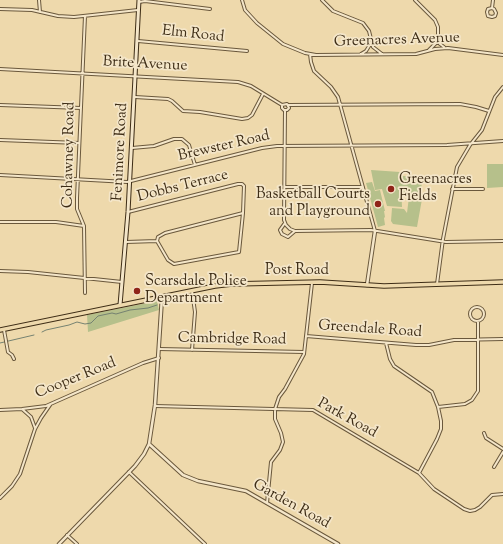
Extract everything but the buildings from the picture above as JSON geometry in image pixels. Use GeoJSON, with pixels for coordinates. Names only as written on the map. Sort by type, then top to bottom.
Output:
{"type":"FeatureCollection","features":[{"type":"Feature","properties":{"kind":"main road","name":"Fenimore Road"},"geometry":{"type":"LineString","coordinates":[[120,305],[130,181],[139,1]]}},
{"type":"Feature","properties":{"kind":"main road","name":"Post Road"},"geometry":{"type":"LineString","coordinates":[[2,330],[120,305],[232,284],[312,282],[367,285],[503,282]]}},
{"type":"Feature","properties":{"kind":"street"},"geometry":{"type":"LineString","coordinates":[[39,0],[40,12]]}},
{"type":"Feature","properties":{"kind":"street"},"geometry":{"type":"LineString","coordinates":[[139,1],[144,0],[210,9]]}},
{"type":"Feature","properties":{"kind":"street","name":"Greenacres Avenue"},"geometry":{"type":"LineString","coordinates":[[242,0],[245,10],[250,17],[279,40],[296,50],[310,54],[416,54],[446,48],[503,55]]}},
{"type":"Feature","properties":{"kind":"street"},"geometry":{"type":"LineString","coordinates":[[322,0],[333,11],[363,23],[369,31],[371,43],[375,50],[382,55]]}},
{"type":"Feature","properties":{"kind":"street"},"geometry":{"type":"LineString","coordinates":[[415,0],[437,22],[438,39],[440,44],[446,48]]}},
{"type":"Feature","properties":{"kind":"street"},"geometry":{"type":"LineString","coordinates":[[492,8],[496,13],[492,17],[488,16],[487,12],[492,8],[493,0]]}},
{"type":"Feature","properties":{"kind":"street"},"geometry":{"type":"LineString","coordinates":[[0,9],[40,12],[58,16],[85,16],[138,10]]}},
{"type":"Feature","properties":{"kind":"street","name":"Cohawney Road"},"geometry":{"type":"LineString","coordinates":[[85,16],[78,209],[84,226],[86,293]]}},
{"type":"Feature","properties":{"kind":"street"},"geometry":{"type":"LineString","coordinates":[[426,52],[434,46],[438,39]]}},
{"type":"Feature","properties":{"kind":"street","name":"Elm Road"},"geometry":{"type":"LineString","coordinates":[[138,40],[246,51]]}},
{"type":"Feature","properties":{"kind":"street"},"geometry":{"type":"LineString","coordinates":[[361,55],[366,51],[371,43]]}},
{"type":"Feature","properties":{"kind":"street"},"geometry":{"type":"LineString","coordinates":[[310,54],[310,62],[313,69],[333,89],[340,105],[375,231],[367,285]]}},
{"type":"Feature","properties":{"kind":"street","name":"Brite Avenue"},"geometry":{"type":"LineString","coordinates":[[0,69],[238,82],[251,86],[282,105]]}},
{"type":"Feature","properties":{"kind":"street"},"geometry":{"type":"LineString","coordinates":[[437,284],[452,189],[458,164],[482,130],[495,98],[503,87]]}},
{"type":"Feature","properties":{"kind":"street"},"geometry":{"type":"LineString","coordinates":[[134,97],[168,100],[172,101],[183,111],[200,112],[242,120],[251,117],[263,94]]}},
{"type":"Feature","properties":{"kind":"street"},"geometry":{"type":"LineString","coordinates":[[295,231],[288,237],[282,234],[280,230],[285,223],[284,110],[282,105],[285,103],[288,105],[460,104],[489,111]]}},
{"type":"Feature","properties":{"kind":"street"},"geometry":{"type":"LineString","coordinates":[[0,105],[81,108]]}},
{"type":"Feature","properties":{"kind":"street"},"geometry":{"type":"LineString","coordinates":[[284,110],[288,109],[288,105]]}},
{"type":"Feature","properties":{"kind":"street"},"geometry":{"type":"LineString","coordinates":[[132,148],[154,146],[174,139],[184,140],[189,145],[195,165]]}},
{"type":"Feature","properties":{"kind":"street"},"geometry":{"type":"LineString","coordinates":[[0,140],[80,143]]}},
{"type":"Feature","properties":{"kind":"street","name":"Brewster Road"},"geometry":{"type":"LineString","coordinates":[[0,175],[78,180],[130,181],[262,148],[284,145],[447,145],[503,141]]}},
{"type":"Feature","properties":{"kind":"street","name":"Dobbs Terrace"},"geometry":{"type":"LineString","coordinates":[[128,212],[243,184],[245,189],[243,213]]}},
{"type":"Feature","properties":{"kind":"street"},"geometry":{"type":"LineString","coordinates":[[284,187],[364,187]]}},
{"type":"Feature","properties":{"kind":"street"},"geometry":{"type":"LineString","coordinates":[[452,189],[483,188]]}},
{"type":"Feature","properties":{"kind":"street"},"geometry":{"type":"LineString","coordinates":[[243,213],[240,252],[235,254],[201,258],[174,264],[168,260],[156,241],[158,237],[165,233],[243,213]]}},
{"type":"Feature","properties":{"kind":"street"},"geometry":{"type":"LineString","coordinates":[[0,222],[56,222],[84,226]]}},
{"type":"Feature","properties":{"kind":"street"},"geometry":{"type":"LineString","coordinates":[[285,223],[290,229],[295,231],[375,231],[443,241],[503,241]]}},
{"type":"Feature","properties":{"kind":"street"},"geometry":{"type":"LineString","coordinates":[[126,242],[156,241]]}},
{"type":"Feature","properties":{"kind":"street"},"geometry":{"type":"LineString","coordinates":[[0,271],[122,282]]}},
{"type":"Feature","properties":{"kind":"street"},"geometry":{"type":"LineString","coordinates":[[267,503],[271,462],[283,442],[276,419],[275,409],[304,352],[312,282]]}},
{"type":"Feature","properties":{"kind":"street"},"geometry":{"type":"LineString","coordinates":[[192,291],[196,312],[192,350]]}},
{"type":"Feature","properties":{"kind":"street"},"geometry":{"type":"LineString","coordinates":[[59,544],[142,458],[149,444],[155,406],[162,297]]}},
{"type":"Feature","properties":{"kind":"street"},"geometry":{"type":"LineString","coordinates":[[476,306],[482,308],[484,312],[482,319],[478,321],[472,319],[470,314],[472,309],[476,306]]}},
{"type":"Feature","properties":{"kind":"street"},"geometry":{"type":"LineString","coordinates":[[438,407],[462,405],[472,400],[476,393],[479,383],[478,321]]}},
{"type":"Feature","properties":{"kind":"street"},"geometry":{"type":"LineString","coordinates":[[2,330],[7,343],[8,352],[14,359]]}},
{"type":"Feature","properties":{"kind":"street","name":"Greendale Road"},"geometry":{"type":"LineString","coordinates":[[306,336],[422,345],[452,341],[503,340]]}},
{"type":"Feature","properties":{"kind":"street"},"geometry":{"type":"LineString","coordinates":[[386,343],[390,359],[395,368],[429,390],[435,397],[438,407],[441,429],[419,473]]}},
{"type":"Feature","properties":{"kind":"street","name":"Cambridge Road"},"geometry":{"type":"LineString","coordinates":[[159,349],[304,352]]}},
{"type":"Feature","properties":{"kind":"street","name":"Cooper Road"},"geometry":{"type":"LineString","coordinates":[[0,410],[22,409],[51,404],[143,363],[159,358]]}},
{"type":"Feature","properties":{"kind":"street"},"geometry":{"type":"LineString","coordinates":[[0,498],[12,486],[20,474],[35,429],[51,404]]}},
{"type":"Feature","properties":{"kind":"street","name":"Park Road"},"geometry":{"type":"LineString","coordinates":[[155,406],[313,410],[419,473],[434,489],[467,510],[473,511],[478,509],[492,495],[503,494]]}},
{"type":"Feature","properties":{"kind":"street"},"geometry":{"type":"LineString","coordinates":[[22,409],[31,416],[35,429]]}},
{"type":"Feature","properties":{"kind":"street"},"geometry":{"type":"LineString","coordinates":[[484,433],[486,438],[503,449]]}},
{"type":"Feature","properties":{"kind":"street","name":"Garden Road"},"geometry":{"type":"LineString","coordinates":[[149,444],[179,472],[187,477],[241,489],[338,544]]}},
{"type":"Feature","properties":{"kind":"street"},"geometry":{"type":"LineString","coordinates":[[494,467],[503,452]]}},
{"type":"Feature","properties":{"kind":"street"},"geometry":{"type":"LineString","coordinates":[[129,472],[205,544]]}},
{"type":"Feature","properties":{"kind":"street"},"geometry":{"type":"LineString","coordinates":[[67,535],[77,544]]}},
{"type":"Feature","properties":{"kind":"green space"},"geometry":{"type":"Polygon","coordinates":[[[487,164],[503,164],[503,187],[487,188],[487,164]]]}},
{"type":"Feature","properties":{"kind":"green space","name":"Greenacres Fields"},"geometry":{"type":"Polygon","coordinates":[[[371,170],[400,172],[401,183],[402,176],[417,176],[422,179],[421,195],[412,197],[404,194],[401,186],[402,207],[387,206],[382,189],[375,190],[371,170]]]}},
{"type":"Feature","properties":{"kind":"green space","name":"Basketball Courts and Playground"},"geometry":{"type":"Polygon","coordinates":[[[372,182],[375,191],[380,190],[385,211],[385,225],[378,227],[366,183],[372,182]]]}},
{"type":"Feature","properties":{"kind":"green space"},"geometry":{"type":"Polygon","coordinates":[[[409,197],[422,199],[417,227],[393,224],[391,221],[392,208],[404,209],[407,213],[409,197]]]}},
{"type":"Feature","properties":{"kind":"green space"},"geometry":{"type":"Polygon","coordinates":[[[157,301],[159,310],[88,332],[87,315],[157,301]]]}},
{"type":"Feature","properties":{"kind":"waterway"},"geometry":{"type":"LineString","coordinates":[[42,332],[77,322],[85,324],[91,323],[98,316],[112,313],[116,314],[157,305]]}},
{"type":"Feature","properties":{"kind":"waterway"},"geometry":{"type":"LineString","coordinates":[[0,343],[34,335]]}},
{"type":"Feature","properties":{"kind":"place","name":"Greenacres Fields"},"geometry":{"type":"Point","coordinates":[391,189]}},
{"type":"Feature","properties":{"kind":"place","name":"Basketball Courts and Playground"},"geometry":{"type":"Point","coordinates":[378,204]}},
{"type":"Feature","properties":{"kind":"place","name":"Scarsdale Police Department"},"geometry":{"type":"Point","coordinates":[137,291]}}]}
